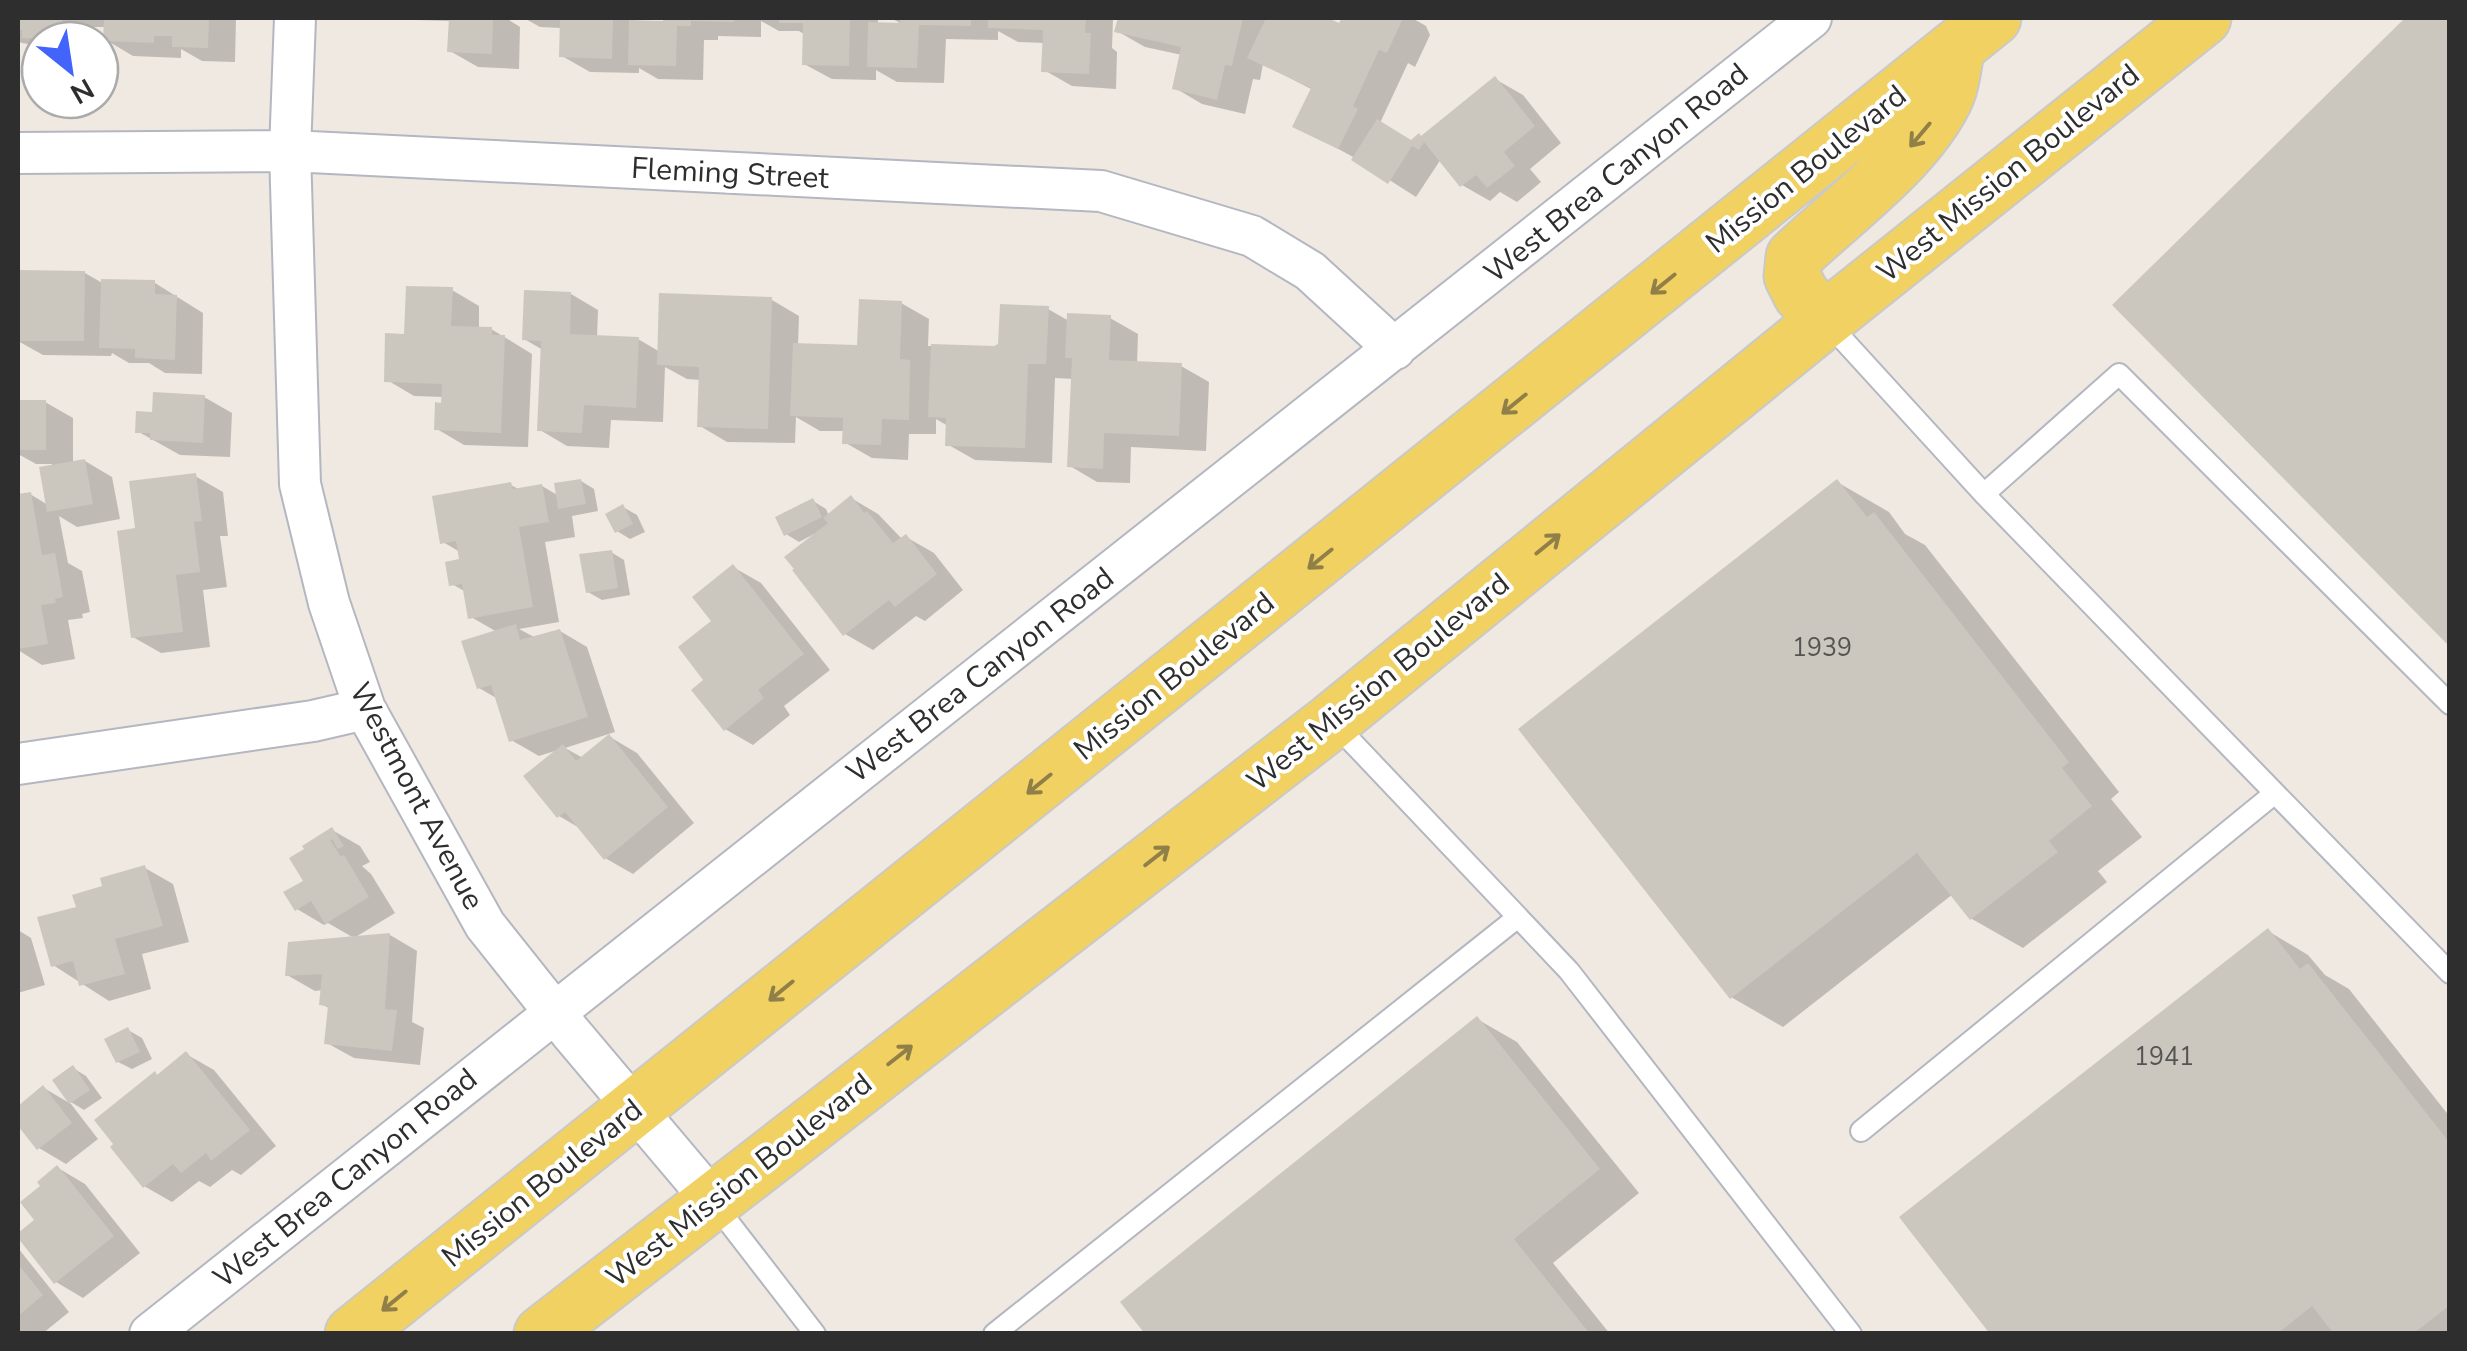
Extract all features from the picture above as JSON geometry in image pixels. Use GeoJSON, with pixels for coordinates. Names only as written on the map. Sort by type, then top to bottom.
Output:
{"type":"FeatureCollection","features":[{"type":"Feature","properties":{"kind":"main road","name":"West Mission Boulevard"},"geometry":{"type":"LineString","coordinates":[[542,1334],[1332,721],[2203,18]]}},
{"type":"Feature","properties":{"kind":"main road"},"geometry":{"type":"LineString","coordinates":[[1825,320],[1792,276],[1794,257],[1924,133],[1946,97],[1975,32]]}},
{"type":"Feature","properties":{"kind":"main road","name":"Mission Boulevard"},"geometry":{"type":"LineString","coordinates":[[353,1334],[1975,32]]}},
{"type":"Feature","properties":{"kind":"street","name":"Westmont Avenue"},"geometry":{"type":"LineString","coordinates":[[295,18],[290,150],[300,484],[329,603],[365,709],[485,924],[712,1200]]}},
{"type":"Feature","properties":{"kind":"street","name":"West Brea Canyon Road"},"geometry":{"type":"LineString","coordinates":[[150,1334],[1810,18]]}},
{"type":"Feature","properties":{"kind":"street","name":"Fleming Street"},"geometry":{"type":"LineString","coordinates":[[18,153],[290,150],[1101,191],[1252,236],[1310,271],[1395,349]]}},
{"type":"Feature","properties":{"kind":"street"},"geometry":{"type":"LineString","coordinates":[[18,764],[313,721],[365,709]]}},
{"type":"Feature","properties":{"kind":"lane"},"geometry":{"type":"LineString","coordinates":[[1825,320],[1984,494],[2450,973]]}},
{"type":"Feature","properties":{"kind":"lane"},"geometry":{"type":"LineString","coordinates":[[1984,494],[2119,374],[2450,704]]}},
{"type":"Feature","properties":{"kind":"lane"},"geometry":{"type":"LineString","coordinates":[[1332,721],[1569,972],[1852,1334]]}},
{"type":"Feature","properties":{"kind":"lane"},"geometry":{"type":"LineString","coordinates":[[1861,1131],[2275,793]]}},
{"type":"Feature","properties":{"kind":"lane"},"geometry":{"type":"LineString","coordinates":[[994,1334],[1518,918]]}},
{"type":"Feature","properties":{"kind":"lane"},"geometry":{"type":"LineString","coordinates":[[712,1200],[816,1334]]}},
{"type":"Feature","properties":{"kind":"building"},"geometry":{"type":"Polygon","coordinates":[[[18,18],[63,18],[20,20],[18,30],[18,18]]]}},
{"type":"Feature","properties":{"kind":"building"},"geometry":{"type":"Polygon","coordinates":[[[209,18],[208,48],[172,47],[172,36],[154,36],[154,43],[120,42],[120,20],[104,20],[209,18]]]}},
{"type":"Feature","properties":{"kind":"building"},"geometry":{"type":"Polygon","coordinates":[[[449,18],[493,18],[492,54],[447,52],[449,18]]]}},
{"type":"Feature","properties":{"kind":"building"},"geometry":{"type":"Polygon","coordinates":[[[560,18],[613,18],[612,59],[559,57],[560,18]]]}},
{"type":"Feature","properties":{"kind":"building"},"geometry":{"type":"Polygon","coordinates":[[[734,18],[734,22],[691,21],[691,26],[677,26],[676,66],[628,65],[629,20],[734,18]]]}},
{"type":"Feature","properties":{"kind":"building"},"geometry":{"type":"Polygon","coordinates":[[[779,18],[850,18],[849,66],[802,65],[803,23],[779,23],[779,18]]]}},
{"type":"Feature","properties":{"kind":"building"},"geometry":{"type":"Polygon","coordinates":[[[900,18],[971,18],[971,26],[919,25],[917,68],[867,67],[868,22],[900,23],[900,18]]]}},
{"type":"Feature","properties":{"kind":"building"},"geometry":{"type":"Polygon","coordinates":[[[988,18],[1086,18],[1085,33],[1091,33],[1089,74],[1041,72],[1043,30],[988,28],[988,18]]]}},
{"type":"Feature","properties":{"kind":"building"},"geometry":{"type":"Polygon","coordinates":[[[1118,18],[1243,18],[1232,66],[1225,65],[1217,100],[1172,89],[1181,47],[1114,32],[1118,18]]]}},
{"type":"Feature","properties":{"kind":"building"},"geometry":{"type":"Polygon","coordinates":[[[1266,18],[1328,18],[1339,23],[1342,18],[1403,18],[1387,53],[1379,50],[1353,106],[1358,109],[1338,149],[1292,127],[1311,88],[1247,58],[1266,18]]]}},
{"type":"Feature","properties":{"kind":"building"},"geometry":{"type":"Polygon","coordinates":[[[2405,18],[2450,18],[2450,647],[2112,305],[2405,18]]]}},
{"type":"Feature","properties":{"kind":"building"},"geometry":{"type":"Polygon","coordinates":[[[1495,76],[1535,126],[1504,152],[1515,166],[1487,188],[1476,175],[1460,187],[1424,142],[1419,150],[1412,146],[1388,184],[1351,160],[1377,119],[1411,140],[1495,76]]]}},
{"type":"Feature","properties":{"kind":"building"},"geometry":{"type":"Polygon","coordinates":[[[18,270],[85,271],[84,341],[18,341],[18,270]]]}},
{"type":"Feature","properties":{"kind":"building"},"geometry":{"type":"Polygon","coordinates":[[[101,279],[155,280],[155,294],[177,295],[175,360],[135,358],[135,349],[99,348],[101,279]]]}},
{"type":"Feature","properties":{"kind":"building"},"geometry":{"type":"Polygon","coordinates":[[[406,286],[453,287],[451,326],[492,327],[492,335],[505,335],[501,433],[434,430],[435,402],[441,403],[442,384],[384,382],[385,333],[404,334],[406,286]]]}},
{"type":"Feature","properties":{"kind":"building"},"geometry":{"type":"Polygon","coordinates":[[[524,290],[571,292],[570,334],[639,337],[636,408],[584,405],[582,433],[537,431],[541,341],[522,340],[524,290]]]}},
{"type":"Feature","properties":{"kind":"building"},"geometry":{"type":"Polygon","coordinates":[[[659,293],[772,297],[768,429],[697,427],[699,367],[657,365],[659,293]]]}},
{"type":"Feature","properties":{"kind":"building"},"geometry":{"type":"Polygon","coordinates":[[[859,299],[902,301],[900,359],[910,360],[909,420],[882,419],[881,445],[842,444],[843,418],[790,416],[793,343],[857,345],[859,299]]]}},
{"type":"Feature","properties":{"kind":"building"},"geometry":{"type":"Polygon","coordinates":[[[1000,304],[1049,306],[1046,364],[1028,364],[1025,448],[945,446],[946,418],[928,417],[931,344],[998,344],[1000,304]]]}},
{"type":"Feature","properties":{"kind":"building"},"geometry":{"type":"Polygon","coordinates":[[[1067,313],[1111,315],[1109,360],[1182,363],[1179,436],[1104,433],[1103,469],[1067,467],[1072,358],[1065,358],[1067,313]]]}},
{"type":"Feature","properties":{"kind":"building"},"geometry":{"type":"Polygon","coordinates":[[[153,392],[205,395],[203,443],[150,440],[150,433],[135,433],[136,411],[152,412],[153,392]]]}},
{"type":"Feature","properties":{"kind":"building"},"geometry":{"type":"Polygon","coordinates":[[[18,400],[46,400],[46,450],[18,450],[18,400]]]}},
{"type":"Feature","properties":{"kind":"building"},"geometry":{"type":"Polygon","coordinates":[[[85,459],[93,504],[47,512],[39,467],[85,459]]]}},
{"type":"Feature","properties":{"kind":"building"},"geometry":{"type":"Polygon","coordinates":[[[196,473],[202,521],[194,522],[200,572],[176,575],[183,632],[131,638],[117,531],[135,528],[129,481],[196,473]]]}},
{"type":"Feature","properties":{"kind":"building"},"geometry":{"type":"Polygon","coordinates":[[[581,479],[586,504],[558,509],[554,483],[581,479]]]}},
{"type":"Feature","properties":{"kind":"building"},"geometry":{"type":"Polygon","coordinates":[[[1837,479],[1867,517],[1874,512],[2069,762],[2062,768],[2092,806],[2049,841],[2058,852],[1970,920],[1917,853],[1730,999],[1518,729],[1837,479]]]}},
{"type":"Feature","properties":{"kind":"building"},"geometry":{"type":"Polygon","coordinates":[[[511,482],[513,489],[542,484],[549,522],[519,527],[533,607],[468,619],[462,584],[449,586],[445,562],[459,559],[456,541],[440,544],[432,496],[511,482]]]}},
{"type":"Feature","properties":{"kind":"building"},"geometry":{"type":"Polygon","coordinates":[[[31,492],[42,555],[55,553],[63,597],[55,599],[56,603],[41,605],[48,644],[18,649],[18,494],[31,492]]]}},
{"type":"Feature","properties":{"kind":"building"},"geometry":{"type":"Polygon","coordinates":[[[851,495],[893,543],[906,534],[937,574],[895,607],[889,600],[843,636],[784,557],[828,523],[823,518],[851,495]]]}},
{"type":"Feature","properties":{"kind":"building"},"geometry":{"type":"Polygon","coordinates":[[[813,498],[822,517],[784,536],[775,517],[813,498]]]}},
{"type":"Feature","properties":{"kind":"building"},"geometry":{"type":"Polygon","coordinates":[[[623,504],[633,524],[615,533],[605,514],[623,504]]]}},
{"type":"Feature","properties":{"kind":"building"},"geometry":{"type":"Polygon","coordinates":[[[612,550],[618,588],[586,593],[579,554],[612,550]]]}},
{"type":"Feature","properties":{"kind":"building"},"geometry":{"type":"Polygon","coordinates":[[[733,564],[804,654],[758,690],[764,698],[724,731],[691,690],[703,680],[678,647],[711,621],[692,597],[733,564]]]}},
{"type":"Feature","properties":{"kind":"building"},"geometry":{"type":"Polygon","coordinates":[[[516,624],[520,640],[560,629],[588,717],[509,742],[491,685],[477,689],[461,641],[516,624]]]}},
{"type":"Feature","properties":{"kind":"building"},"geometry":{"type":"Polygon","coordinates":[[[609,734],[668,807],[604,860],[565,812],[557,818],[523,776],[563,744],[576,761],[609,734]]]}},
{"type":"Feature","properties":{"kind":"building"},"geometry":{"type":"Polygon","coordinates":[[[332,827],[344,846],[338,849],[330,840],[341,857],[344,855],[369,897],[325,924],[311,901],[295,911],[283,892],[303,881],[289,858],[332,827]]]}},
{"type":"Feature","properties":{"kind":"building"},"geometry":{"type":"Polygon","coordinates":[[[145,865],[163,926],[115,939],[125,974],[79,986],[73,961],[51,967],[37,917],[76,907],[72,895],[102,886],[100,878],[145,865]]]}},
{"type":"Feature","properties":{"kind":"building"},"geometry":{"type":"Polygon","coordinates":[[[2268,928],[2300,969],[2308,963],[2450,1143],[2450,1305],[2413,1334],[2334,1334],[2312,1306],[2277,1334],[1990,1334],[1899,1217],[2268,928]]]}},
{"type":"Feature","properties":{"kind":"building"},"geometry":{"type":"Polygon","coordinates":[[[390,933],[385,1009],[397,1010],[392,1051],[324,1044],[328,1006],[319,1005],[322,974],[285,976],[288,942],[390,933]]]}},
{"type":"Feature","properties":{"kind":"building"},"geometry":{"type":"Polygon","coordinates":[[[1477,1016],[1600,1169],[1514,1239],[1590,1334],[1145,1334],[1120,1302],[1477,1016]]]}},
{"type":"Feature","properties":{"kind":"building"},"geometry":{"type":"Polygon","coordinates":[[[128,1027],[140,1052],[116,1063],[104,1039],[128,1027]]]}},
{"type":"Feature","properties":{"kind":"building"},"geometry":{"type":"Polygon","coordinates":[[[186,1051],[250,1130],[211,1161],[206,1153],[181,1173],[173,1164],[143,1188],[94,1120],[186,1051]]]}},
{"type":"Feature","properties":{"kind":"building"},"geometry":{"type":"Polygon","coordinates":[[[73,1065],[90,1090],[69,1104],[52,1080],[73,1065]]]}},
{"type":"Feature","properties":{"kind":"building"},"geometry":{"type":"Polygon","coordinates":[[[43,1085],[72,1123],[37,1150],[18,1126],[18,1106],[43,1085]]]}},
{"type":"Feature","properties":{"kind":"building"},"geometry":{"type":"Polygon","coordinates":[[[57,1165],[114,1236],[54,1284],[18,1233],[34,1220],[20,1202],[57,1165]]]}},
{"type":"Feature","properties":{"kind":"building"},"geometry":{"type":"Polygon","coordinates":[[[18,1264],[43,1295],[18,1316],[18,1264]]]}}]}
